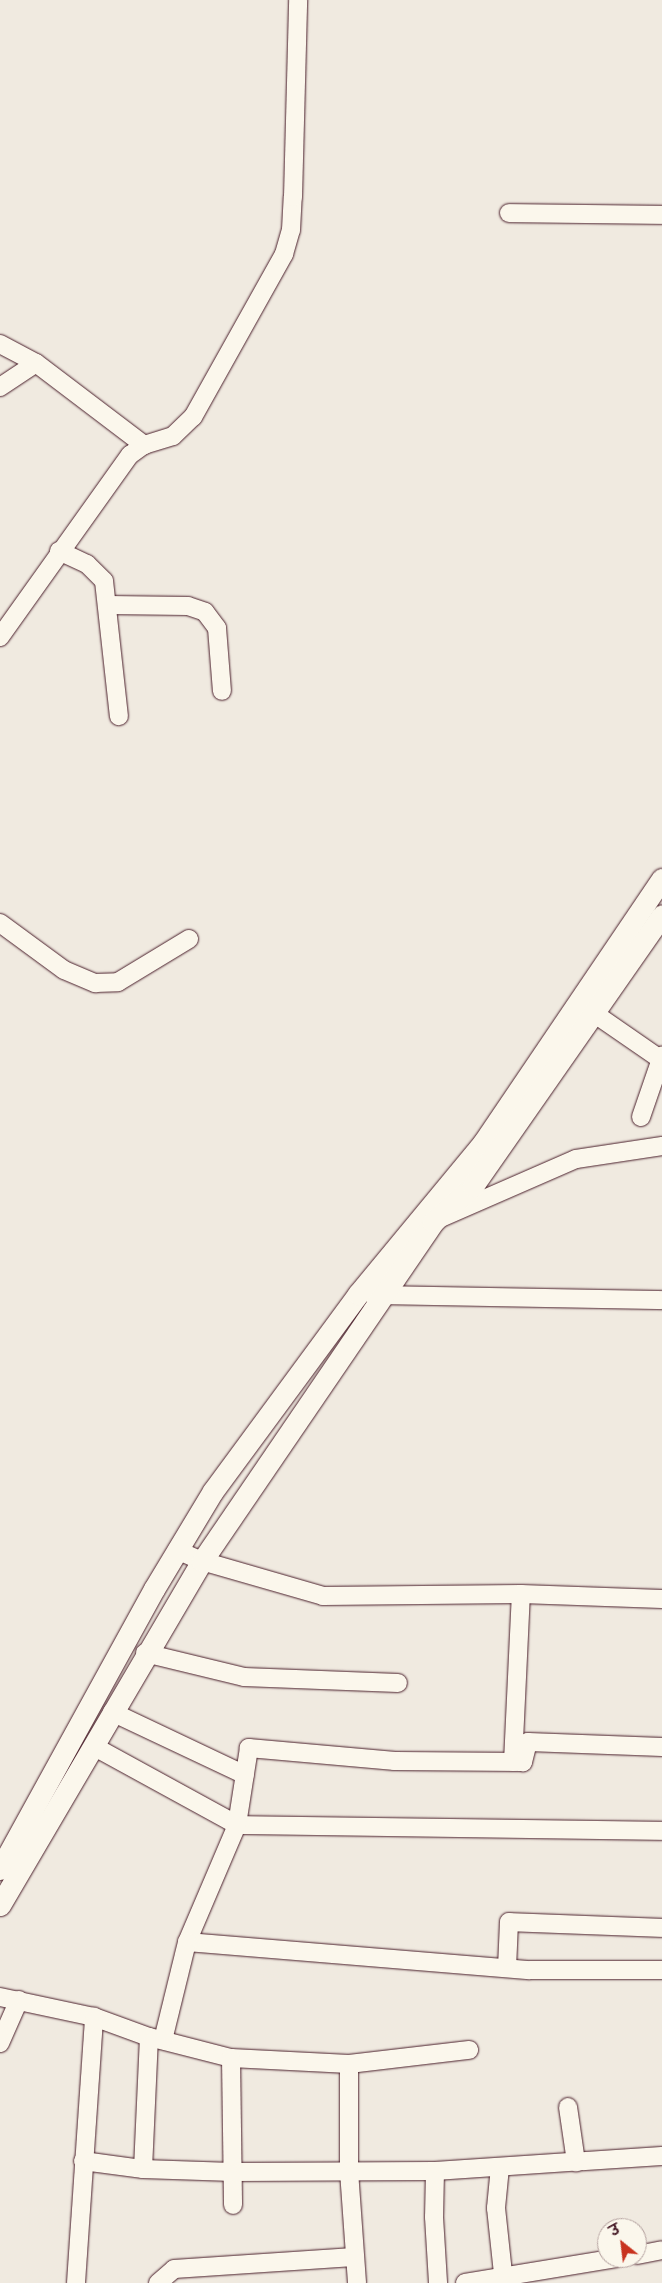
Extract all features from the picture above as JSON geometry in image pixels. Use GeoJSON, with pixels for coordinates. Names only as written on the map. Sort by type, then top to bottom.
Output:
{"type":"FeatureCollection","features":[{"type":"Feature","properties":{"kind":"street"},"geometry":{"type":"LineString","coordinates":[[0,637],[59,551],[130,455],[144,445],[173,436],[193,417],[284,254],[291,230],[293,197],[298,0]]}},
{"type":"Feature","properties":{"kind":"street"},"geometry":{"type":"LineString","coordinates":[[509,214],[662,215]]}},
{"type":"Feature","properties":{"kind":"street"},"geometry":{"type":"LineString","coordinates":[[0,344],[36,363],[144,445]]}},
{"type":"Feature","properties":{"kind":"street"},"geometry":{"type":"LineString","coordinates":[[0,387],[36,363]]}},
{"type":"Feature","properties":{"kind":"street"},"geometry":{"type":"LineString","coordinates":[[59,551],[87,564],[100,575],[108,605],[119,716]]}},
{"type":"Feature","properties":{"kind":"street"},"geometry":{"type":"LineString","coordinates":[[108,605],[188,606],[205,612],[216,628],[222,691]]}},
{"type":"Feature","properties":{"kind":"street"},"geometry":{"type":"LineString","coordinates":[[0,1869],[176,1550],[228,1469],[358,1294],[428,1219],[473,1186],[595,1014],[654,922],[662,878]]}},
{"type":"Feature","properties":{"kind":"street"},"geometry":{"type":"LineString","coordinates":[[0,1905],[145,1653],[202,1561],[383,1295],[428,1219],[483,1143],[654,922]]}},
{"type":"Feature","properties":{"kind":"street"},"geometry":{"type":"LineString","coordinates":[[0,924],[64,970],[95,983],[118,982],[188,938]]}},
{"type":"Feature","properties":{"kind":"street"},"geometry":{"type":"LineString","coordinates":[[595,1014],[661,1057],[641,1118]]}},
{"type":"Feature","properties":{"kind":"street"},"geometry":{"type":"LineString","coordinates":[[428,1219],[576,1159],[662,1146]]}},
{"type":"Feature","properties":{"kind":"street"},"geometry":{"type":"LineString","coordinates":[[358,1294],[662,1300]]}},
{"type":"Feature","properties":{"kind":"street"},"geometry":{"type":"LineString","coordinates":[[176,1550],[202,1561],[323,1596],[521,1594],[662,1599]]}},
{"type":"Feature","properties":{"kind":"street"},"geometry":{"type":"LineString","coordinates":[[513,1762],[521,1594]]}},
{"type":"Feature","properties":{"kind":"street"},"geometry":{"type":"LineString","coordinates":[[145,1653],[244,1678],[398,1683]]}},
{"type":"Feature","properties":{"kind":"street"},"geometry":{"type":"LineString","coordinates":[[112,1712],[245,1775]]}},
{"type":"Feature","properties":{"kind":"street"},"geometry":{"type":"LineString","coordinates":[[143,2169],[156,2038],[187,1942],[237,1825],[249,1748],[395,1761],[524,1762],[528,1742],[662,1748]]}},
{"type":"Feature","properties":{"kind":"street"},"geometry":{"type":"LineString","coordinates":[[93,1746],[237,1825],[662,1831]]}},
{"type":"Feature","properties":{"kind":"street"},"geometry":{"type":"LineString","coordinates":[[507,1968],[510,1922],[662,1928]]}},
{"type":"Feature","properties":{"kind":"street"},"geometry":{"type":"LineString","coordinates":[[187,1942],[507,1968],[662,1970]]}},
{"type":"Feature","properties":{"kind":"street"},"geometry":{"type":"LineString","coordinates":[[0,1997],[94,2017],[156,2038],[231,2058],[348,2064],[469,2050]]}},
{"type":"Feature","properties":{"kind":"street"},"geometry":{"type":"LineString","coordinates":[[0,2043],[19,2000]]}},
{"type":"Feature","properties":{"kind":"street"},"geometry":{"type":"LineString","coordinates":[[76,2283],[94,2017]]}},
{"type":"Feature","properties":{"kind":"street"},"geometry":{"type":"LineString","coordinates":[[231,2058],[233,2205]]}},
{"type":"Feature","properties":{"kind":"street"},"geometry":{"type":"LineString","coordinates":[[348,2064],[349,2171],[357,2283]]}},
{"type":"Feature","properties":{"kind":"street"},"geometry":{"type":"LineString","coordinates":[[568,2107],[576,2162]]}},
{"type":"Feature","properties":{"kind":"street"},"geometry":{"type":"LineString","coordinates":[[83,2161],[143,2169],[232,2172],[435,2171],[662,2156]]}},
{"type":"Feature","properties":{"kind":"street"},"geometry":{"type":"LineString","coordinates":[[500,2167],[496,2208],[504,2280]]}},
{"type":"Feature","properties":{"kind":"street"},"geometry":{"type":"LineString","coordinates":[[435,2171],[434,2217],[438,2283]]}},
{"type":"Feature","properties":{"kind":"street"},"geometry":{"type":"LineString","coordinates":[[647,2253],[662,2250]]}},
{"type":"Feature","properties":{"kind":"street"},"geometry":{"type":"LineString","coordinates":[[158,2283],[174,2269],[354,2258]]}},
{"type":"Feature","properties":{"kind":"street"},"geometry":{"type":"LineString","coordinates":[[466,2283],[504,2280],[597,2262]]}}]}
